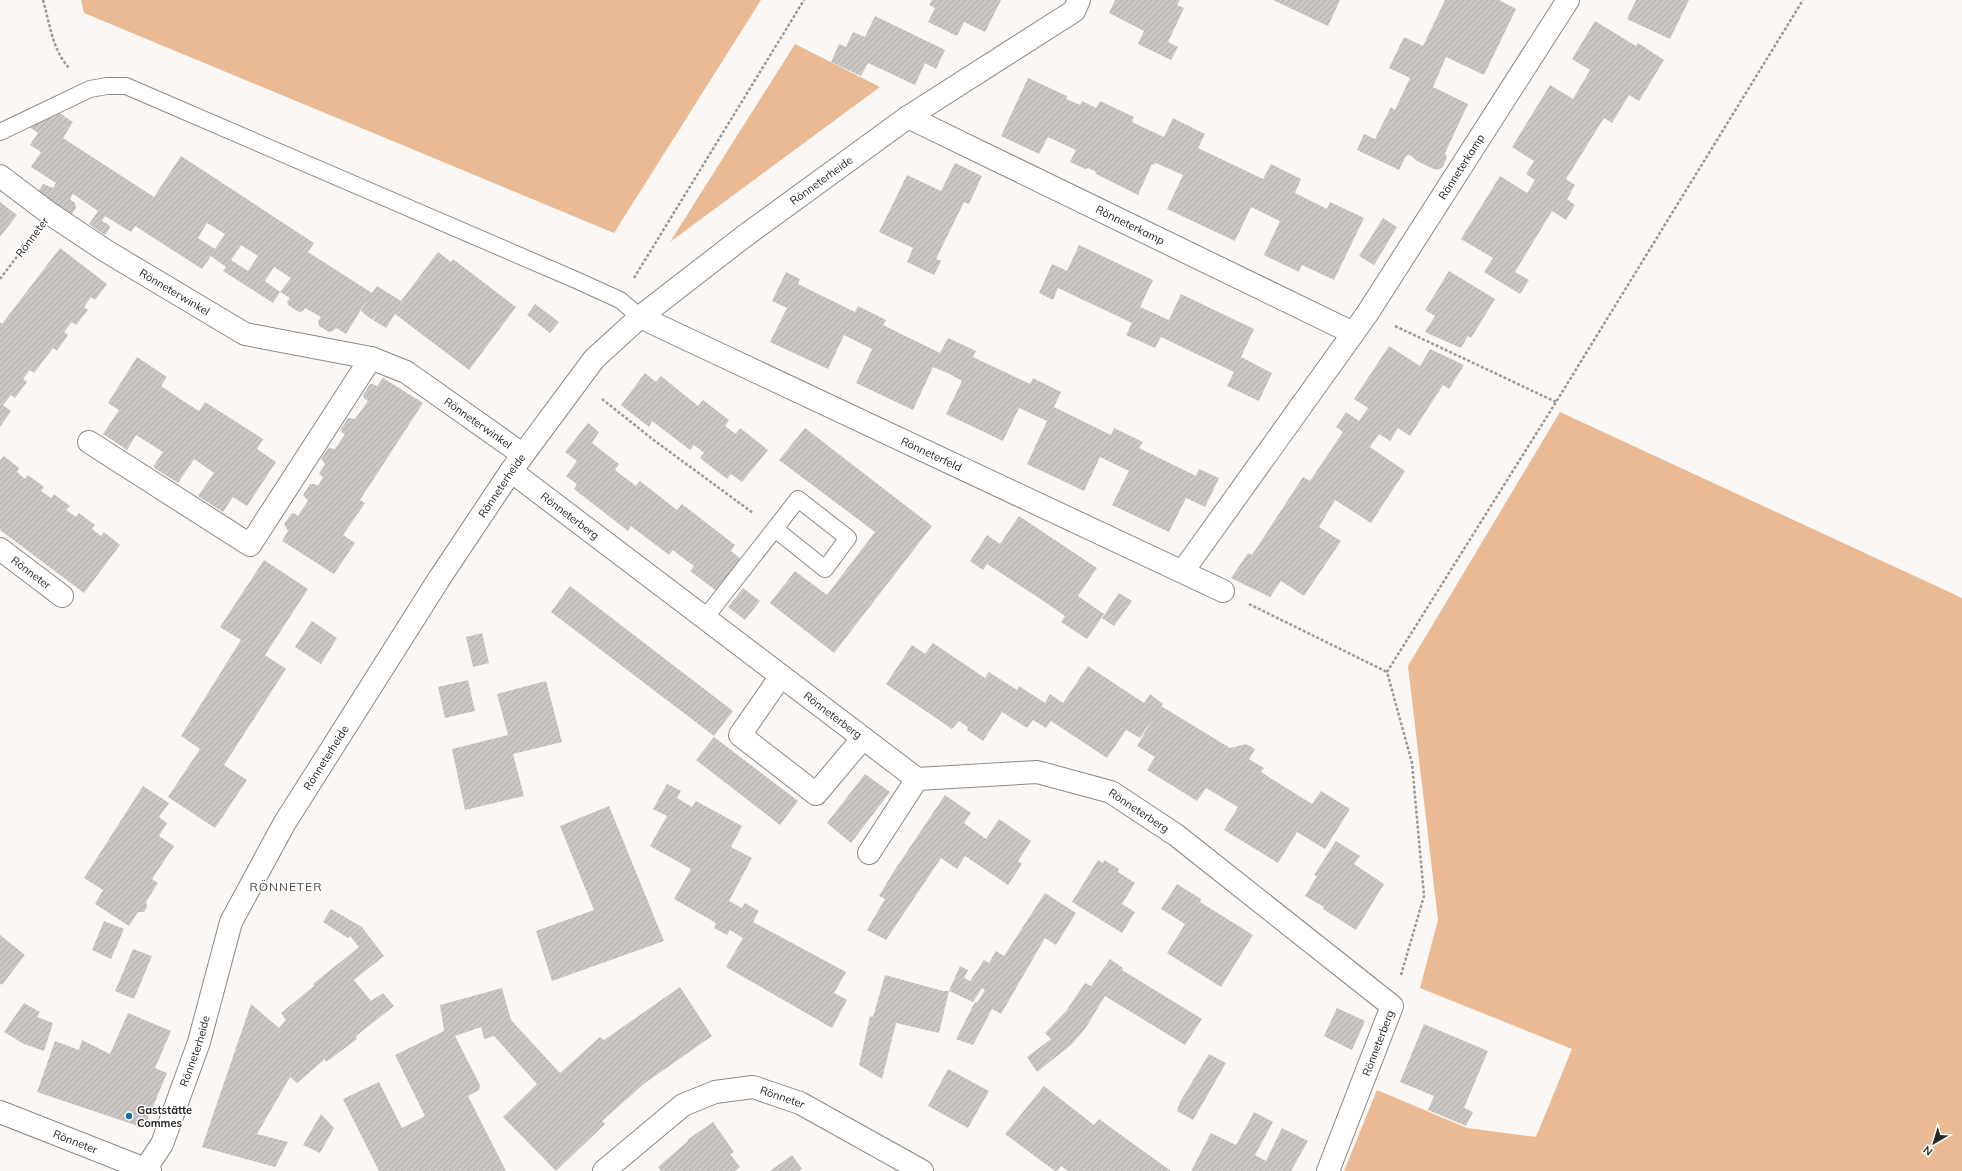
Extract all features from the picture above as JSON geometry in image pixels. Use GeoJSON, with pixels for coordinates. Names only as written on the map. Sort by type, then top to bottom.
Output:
{"type":"FeatureCollection","features":[{"type":"Feature","properties":{"kind":"street","name":"Rönneterheide"},"geometry":{"type":"LineString","coordinates":[[146,1170],[162,1144],[200,1042],[232,922],[284,824],[439,579],[517,462],[594,359],[640,316],[742,238],[908,117],[1074,11],[1079,0]]}},
{"type":"Feature","properties":{"kind":"street","name":"Rönneterkamp"},"geometry":{"type":"LineString","coordinates":[[1183,571],[1367,314],[1568,0]]}},
{"type":"Feature","properties":{"kind":"street","name":"Rönneterkamp"},"geometry":{"type":"LineString","coordinates":[[908,117],[1353,333]]}},
{"type":"Feature","properties":{"kind":"street","name":"Rönneterwinkel"},"geometry":{"type":"LineString","coordinates":[[0,176],[49,214],[106,251],[245,334],[371,358],[406,372],[517,462]]}},
{"type":"Feature","properties":{"kind":"street","name":"Rönneterfeld"},"geometry":{"type":"LineString","coordinates":[[640,316],[1223,591]]}},
{"type":"Feature","properties":{"kind":"street"},"geometry":{"type":"LineString","coordinates":[[89,442],[250,545],[371,358]]}},
{"type":"Feature","properties":{"kind":"street","name":"Rönneterberg"},"geometry":{"type":"LineString","coordinates":[[517,462],[705,618],[917,779],[1037,772],[1111,792],[1176,835],[1392,1006],[1328,1171]]}},
{"type":"Feature","properties":{"kind":"street","name":"Rönneter"},"geometry":{"type":"LineString","coordinates":[[0,549],[62,596]]}},
{"type":"Feature","properties":{"kind":"street"},"geometry":{"type":"LineString","coordinates":[[781,676],[740,735],[816,794],[863,738]]}},
{"type":"Feature","properties":{"kind":"street"},"geometry":{"type":"LineString","coordinates":[[869,853],[917,779]]}},
{"type":"Feature","properties":{"kind":"street","name":"Rönneter"},"geometry":{"type":"LineString","coordinates":[[604,1171],[683,1105],[715,1092],[753,1087],[800,1103],[922,1171]]}},
{"type":"Feature","properties":{"kind":"street","name":"Rönneter"},"geometry":{"type":"LineString","coordinates":[[0,1112],[146,1170]]}},
{"type":"Feature","properties":{"kind":"lane"},"geometry":{"type":"LineString","coordinates":[[0,132],[90,89],[108,86],[126,86],[620,300],[640,316]]}},
{"type":"Feature","properties":{"kind":"lane"},"geometry":{"type":"LineString","coordinates":[[705,618],[798,499],[848,538],[825,569],[775,529]]}},
{"type":"Feature","properties":{"kind":"path"},"geometry":{"type":"LineString","coordinates":[[42,0],[55,46],[61,60],[90,89]]}},
{"type":"Feature","properties":{"kind":"path"},"geometry":{"type":"LineString","coordinates":[[620,300],[804,0]]}},
{"type":"Feature","properties":{"kind":"path"},"geometry":{"type":"LineString","coordinates":[[1392,1006],[1424,896],[1412,763],[1387,672],[1556,402],[1803,0]]}},
{"type":"Feature","properties":{"kind":"path","name":"Rönneter"},"geometry":{"type":"LineString","coordinates":[[0,279],[49,214]]}},
{"type":"Feature","properties":{"kind":"path"},"geometry":{"type":"LineString","coordinates":[[1367,314],[1556,402]]}},
{"type":"Feature","properties":{"kind":"path"},"geometry":{"type":"LineString","coordinates":[[578,380],[655,441],[775,529]]}},
{"type":"Feature","properties":{"kind":"path"},"geometry":{"type":"LineString","coordinates":[[1223,591],[1387,672]]}},
{"type":"Feature","properties":{"kind":"shaded area"},"geometry":{"type":"Polygon","coordinates":[[[81,0],[761,0],[614,233],[84,13],[81,0]]]}},
{"type":"Feature","properties":{"kind":"shaded area"},"geometry":{"type":"Polygon","coordinates":[[[795,44],[880,87],[670,242],[795,44]]]}},
{"type":"Feature","properties":{"kind":"shaded area"},"geometry":{"type":"Polygon","coordinates":[[[1560,412],[1962,598],[1962,1171],[1344,1171],[1377,1090],[1467,1128],[1536,1137],[1572,1049],[1420,988],[1438,920],[1408,666],[1560,412]]]}},
{"type":"Feature","properties":{"kind":"building"},"geometry":{"type":"Polygon","coordinates":[[[932,0],[1001,0],[985,32],[964,22],[957,36],[928,22],[935,8],[929,5],[932,0]]]}},
{"type":"Feature","properties":{"kind":"building"},"geometry":{"type":"Polygon","coordinates":[[[1115,0],[1180,0],[1177,5],[1184,8],[1168,42],[1178,47],[1171,60],[1138,44],[1144,31],[1109,13],[1115,0]]]}},
{"type":"Feature","properties":{"kind":"building"},"geometry":{"type":"Polygon","coordinates":[[[1273,0],[1340,0],[1328,26],[1273,0]]]}},
{"type":"Feature","properties":{"kind":"building"},"geometry":{"type":"Polygon","coordinates":[[[1445,0],[1499,0],[1516,9],[1484,75],[1446,57],[1433,87],[1468,104],[1445,153],[1447,158],[1442,168],[1436,170],[1417,161],[1410,155],[1406,156],[1399,170],[1357,150],[1364,134],[1375,139],[1391,107],[1395,110],[1410,78],[1389,68],[1404,37],[1423,46],[1445,0]]]}},
{"type":"Feature","properties":{"kind":"building"},"geometry":{"type":"Polygon","coordinates":[[[1636,0],[1689,0],[1670,39],[1627,19],[1636,0]]]}},
{"type":"Feature","properties":{"kind":"building"},"geometry":{"type":"Polygon","coordinates":[[[875,16],[945,50],[936,69],[925,63],[915,85],[868,63],[861,76],[831,62],[839,44],[846,47],[853,32],[865,37],[875,16]]]}},
{"type":"Feature","properties":{"kind":"building"},"geometry":{"type":"Polygon","coordinates":[[[1595,21],[1636,46],[1638,43],[1664,60],[1639,101],[1629,95],[1612,123],[1604,118],[1566,179],[1575,185],[1567,199],[1575,205],[1566,220],[1552,211],[1515,272],[1529,280],[1520,294],[1484,272],[1493,258],[1461,239],[1500,176],[1527,193],[1535,180],[1526,174],[1534,161],[1512,147],[1550,85],[1573,99],[1590,70],[1572,59],[1595,21]]]}},
{"type":"Feature","properties":{"kind":"building"},"geometry":{"type":"Polygon","coordinates":[[[1028,78],[1067,96],[1066,99],[1080,105],[1082,101],[1096,108],[1100,101],[1134,117],[1132,122],[1164,137],[1173,118],[1205,134],[1198,148],[1263,179],[1271,164],[1301,179],[1295,193],[1327,209],[1330,202],[1364,218],[1334,280],[1302,265],[1299,272],[1264,255],[1280,221],[1251,207],[1235,241],[1167,209],[1183,175],[1156,163],[1154,165],[1152,164],[1138,195],[1096,174],[1095,171],[1088,168],[1085,169],[1070,162],[1076,150],[1048,137],[1039,154],[1001,136],[1028,78]]]}},
{"type":"Feature","properties":{"kind":"building"},"geometry":{"type":"Polygon","coordinates":[[[58,112],[73,122],[63,138],[154,197],[181,156],[314,243],[308,252],[372,293],[377,286],[401,301],[438,252],[451,262],[453,259],[516,307],[469,370],[395,314],[386,328],[373,320],[378,312],[372,320],[361,311],[367,300],[346,334],[336,328],[329,332],[319,326],[318,321],[321,317],[305,308],[303,311],[299,312],[289,306],[287,302],[290,298],[280,292],[273,303],[223,271],[226,267],[211,256],[202,269],[135,226],[131,232],[105,216],[102,221],[109,225],[110,228],[105,235],[89,224],[98,211],[73,194],[70,199],[75,203],[76,208],[72,214],[38,192],[43,184],[53,188],[56,183],[31,167],[41,152],[30,145],[38,133],[28,126],[58,112]],[[207,223],[198,238],[215,249],[225,234],[207,223]],[[241,245],[231,260],[248,271],[258,256],[241,245]],[[274,267],[265,281],[280,292],[291,278],[274,267]]]}},
{"type":"Feature","properties":{"kind":"building"},"geometry":{"type":"Polygon","coordinates":[[[955,163],[982,176],[969,204],[964,202],[936,259],[941,261],[934,275],[907,262],[913,248],[879,232],[907,175],[941,191],[955,163]]]}},
{"type":"Feature","properties":{"kind":"building"},"geometry":{"type":"Polygon","coordinates":[[[0,202],[17,215],[0,237],[0,202]]]}},
{"type":"Feature","properties":{"kind":"building"},"geometry":{"type":"Polygon","coordinates":[[[1383,218],[1397,227],[1374,265],[1359,256],[1383,218]]]}},
{"type":"Feature","properties":{"kind":"building"},"geometry":{"type":"Polygon","coordinates":[[[1079,245],[1153,280],[1140,307],[1169,320],[1181,294],[1254,329],[1241,357],[1272,373],[1259,401],[1227,386],[1234,372],[1161,337],[1155,348],[1126,335],[1132,323],[1058,288],[1053,300],[1039,293],[1052,264],[1067,271],[1079,245]]]}},
{"type":"Feature","properties":{"kind":"building"},"geometry":{"type":"Polygon","coordinates":[[[60,248],[107,284],[95,300],[91,297],[84,307],[88,310],[76,325],[72,322],[64,332],[68,335],[57,351],[53,348],[34,373],[30,370],[23,379],[27,382],[15,398],[11,395],[3,405],[11,411],[0,427],[0,322],[2,324],[60,248]]]}},
{"type":"Feature","properties":{"kind":"building"},"geometry":{"type":"Polygon","coordinates":[[[1449,271],[1495,299],[1471,338],[1468,336],[1461,348],[1425,332],[1435,316],[1425,310],[1449,271]]]}},
{"type":"Feature","properties":{"kind":"building"},"geometry":{"type":"Polygon","coordinates":[[[786,272],[800,279],[798,284],[855,312],[858,306],[886,320],[883,325],[940,353],[948,338],[976,351],[973,357],[1030,384],[1033,378],[1061,392],[1054,407],[1111,435],[1114,428],[1143,442],[1139,448],[1196,476],[1199,469],[1219,478],[1205,507],[1186,498],[1169,532],[1112,505],[1129,471],[1100,457],[1084,491],[1027,464],[1047,421],[1019,408],[1003,441],[946,414],[962,381],[948,373],[933,367],[913,410],[856,383],[872,349],[844,335],[828,369],[770,342],[787,308],[772,301],[786,272]]]}},
{"type":"Feature","properties":{"kind":"building"},"geometry":{"type":"Polygon","coordinates":[[[535,304],[559,322],[550,333],[527,315],[535,304]]]}},
{"type":"Feature","properties":{"kind":"building"},"geometry":{"type":"Polygon","coordinates":[[[1389,346],[1420,366],[1430,349],[1464,365],[1449,389],[1443,385],[1410,436],[1398,428],[1390,441],[1379,434],[1370,447],[1405,471],[1371,523],[1335,500],[1319,527],[1341,541],[1304,596],[1281,581],[1270,597],[1231,578],[1248,553],[1252,555],[1303,477],[1310,481],[1343,432],[1336,427],[1346,412],[1359,421],[1368,408],[1354,399],[1389,346]]]}},
{"type":"Feature","properties":{"kind":"building"},"geometry":{"type":"Polygon","coordinates":[[[137,357],[167,377],[161,386],[180,399],[199,411],[205,402],[263,439],[257,449],[276,462],[247,506],[233,497],[223,512],[198,496],[214,473],[194,459],[178,483],[153,467],[163,452],[136,435],[127,450],[103,434],[119,410],[108,403],[137,357]]]}},
{"type":"Feature","properties":{"kind":"building"},"geometry":{"type":"Polygon","coordinates":[[[645,373],[656,382],[661,376],[698,406],[703,400],[729,420],[725,426],[736,434],[740,428],[768,450],[742,482],[731,474],[727,479],[700,458],[704,453],[694,445],[690,450],[652,421],[649,427],[621,405],[645,373]]]}},
{"type":"Feature","properties":{"kind":"building"},"geometry":{"type":"Polygon","coordinates":[[[383,378],[423,403],[360,500],[365,503],[343,535],[355,543],[334,574],[282,541],[288,531],[284,524],[291,514],[294,513],[298,516],[308,501],[303,495],[310,484],[318,486],[323,477],[319,474],[325,464],[321,459],[328,448],[335,449],[345,434],[342,433],[341,429],[348,418],[355,419],[368,401],[363,395],[370,384],[377,386],[383,378]]]}},
{"type":"Feature","properties":{"kind":"building"},"geometry":{"type":"Polygon","coordinates":[[[588,423],[599,432],[592,443],[619,464],[615,470],[636,486],[640,481],[677,510],[682,504],[735,545],[731,551],[742,560],[718,592],[690,571],[694,566],[673,550],[669,555],[631,526],[628,531],[574,489],[577,484],[566,476],[577,461],[565,452],[588,423]]]}},
{"type":"Feature","properties":{"kind":"building"},"geometry":{"type":"Polygon","coordinates":[[[805,428],[932,526],[834,653],[770,603],[795,571],[827,595],[875,532],[779,460],[805,428]]]}},
{"type":"Feature","properties":{"kind":"building"},"geometry":{"type":"Polygon","coordinates":[[[4,456],[19,468],[17,472],[25,479],[28,475],[44,487],[41,491],[51,498],[54,494],[70,506],[66,510],[76,517],[79,513],[95,525],[92,529],[101,536],[104,532],[120,545],[84,593],[0,530],[0,460],[4,456]]]}},
{"type":"Feature","properties":{"kind":"building"},"geometry":{"type":"Polygon","coordinates":[[[1019,516],[1097,568],[1078,596],[1104,614],[1087,639],[1061,622],[1065,616],[1039,598],[987,564],[983,570],[970,561],[987,535],[1000,544],[1019,516]]]}},
{"type":"Feature","properties":{"kind":"building"},"geometry":{"type":"Polygon","coordinates":[[[264,560],[308,589],[265,655],[286,669],[224,765],[247,780],[215,828],[168,797],[200,749],[181,736],[241,640],[220,627],[264,560]]]}},
{"type":"Feature","properties":{"kind":"building"},"geometry":{"type":"Polygon","coordinates":[[[570,586],[733,711],[714,736],[551,612],[570,586]]]}},
{"type":"Feature","properties":{"kind":"building"},"geometry":{"type":"Polygon","coordinates":[[[743,588],[760,601],[745,620],[728,607],[743,588]]]}},
{"type":"Feature","properties":{"kind":"building"},"geometry":{"type":"Polygon","coordinates":[[[1119,593],[1132,601],[1114,626],[1102,618],[1119,593]]]}},
{"type":"Feature","properties":{"kind":"building"},"geometry":{"type":"Polygon","coordinates":[[[312,621],[337,638],[321,664],[295,647],[312,621]]]}},
{"type":"Feature","properties":{"kind":"building"},"geometry":{"type":"Polygon","coordinates":[[[482,633],[489,663],[473,667],[466,637],[482,633]]]}},
{"type":"Feature","properties":{"kind":"building"},"geometry":{"type":"Polygon","coordinates":[[[933,643],[985,678],[989,672],[1017,690],[1019,686],[1045,703],[1050,694],[1063,703],[1088,666],[1144,703],[1150,694],[1163,704],[1161,706],[1230,748],[1246,744],[1255,749],[1249,759],[1264,768],[1261,772],[1312,804],[1321,791],[1350,809],[1325,849],[1297,832],[1278,863],[1224,830],[1238,807],[1206,788],[1197,801],[1147,770],[1155,757],[1137,746],[1153,718],[1140,738],[1126,730],[1107,758],[1051,721],[1046,728],[1033,720],[1027,728],[1002,712],[983,741],[967,730],[968,727],[959,721],[952,729],[886,684],[912,645],[925,654],[933,643]]]}},
{"type":"Feature","properties":{"kind":"building"},"geometry":{"type":"Polygon","coordinates":[[[468,680],[475,711],[445,718],[438,687],[468,680]]]}},
{"type":"Feature","properties":{"kind":"building"},"geometry":{"type":"Polygon","coordinates":[[[546,681],[562,742],[513,754],[524,796],[465,810],[452,749],[508,735],[497,694],[546,681]]]}},
{"type":"Feature","properties":{"kind":"building"},"geometry":{"type":"Polygon","coordinates":[[[714,737],[798,801],[780,825],[696,760],[714,737]]]}},
{"type":"Feature","properties":{"kind":"building"},"geometry":{"type":"Polygon","coordinates":[[[865,774],[890,792],[851,843],[827,823],[865,774]]]}},
{"type":"Feature","properties":{"kind":"building"},"geometry":{"type":"Polygon","coordinates":[[[667,784],[681,791],[677,798],[692,807],[696,801],[742,826],[731,847],[752,858],[729,901],[742,908],[745,903],[759,911],[753,922],[846,972],[834,993],[847,1000],[832,1028],[726,967],[743,938],[730,930],[727,935],[714,928],[716,923],[674,899],[691,869],[650,846],[667,816],[653,809],[667,784]]]}},
{"type":"Feature","properties":{"kind":"building"},"geometry":{"type":"Polygon","coordinates":[[[143,786],[169,803],[159,817],[167,823],[159,836],[174,846],[152,879],[158,883],[146,902],[147,907],[144,912],[138,912],[129,926],[95,904],[103,890],[84,878],[143,786]]]}},
{"type":"Feature","properties":{"kind":"building"},"geometry":{"type":"Polygon","coordinates":[[[945,795],[971,813],[964,823],[986,839],[999,819],[1031,841],[1018,861],[1022,864],[1008,885],[965,856],[957,869],[941,858],[886,940],[867,930],[885,899],[879,896],[945,795]]]}},
{"type":"Feature","properties":{"kind":"building"},"geometry":{"type":"Polygon","coordinates":[[[609,806],[664,941],[552,981],[536,931],[594,910],[560,826],[609,806]]]}},
{"type":"Feature","properties":{"kind":"building"},"geometry":{"type":"Polygon","coordinates":[[[1336,841],[1360,856],[1354,864],[1384,884],[1356,930],[1323,909],[1324,907],[1305,896],[1317,876],[1314,875],[1336,841]]]}},
{"type":"Feature","properties":{"kind":"building"},"geometry":{"type":"Polygon","coordinates":[[[1098,860],[1103,863],[1104,860],[1119,869],[1118,872],[1135,883],[1122,904],[1135,912],[1122,933],[1072,902],[1098,860]]]}},
{"type":"Feature","properties":{"kind":"building"},"geometry":{"type":"Polygon","coordinates":[[[1177,884],[1201,899],[1200,902],[1253,935],[1221,987],[1167,953],[1185,924],[1161,909],[1177,884]]]}},
{"type":"Feature","properties":{"kind":"building"},"geometry":{"type":"Polygon","coordinates":[[[1045,893],[1076,913],[1056,945],[1045,938],[1001,1014],[992,1009],[973,1045],[956,1039],[975,1002],[977,1003],[985,990],[982,988],[973,1002],[949,991],[960,966],[968,970],[964,978],[970,981],[984,960],[989,963],[996,951],[1004,956],[1045,893]]]}},
{"type":"Feature","properties":{"kind":"building"},"geometry":{"type":"Polygon","coordinates":[[[331,909],[362,927],[384,956],[354,980],[371,1001],[383,993],[394,1006],[356,1036],[357,1039],[326,1062],[325,1059],[297,1083],[290,1077],[257,1134],[288,1142],[275,1167],[202,1147],[251,1004],[279,1028],[286,1020],[281,1013],[314,986],[313,984],[359,947],[350,936],[348,938],[323,922],[331,909]]]}},
{"type":"Feature","properties":{"kind":"building"},"geometry":{"type":"Polygon","coordinates":[[[104,921],[124,929],[111,959],[92,950],[104,921]]]}},
{"type":"Feature","properties":{"kind":"building"},"geometry":{"type":"Polygon","coordinates":[[[0,935],[25,955],[2,985],[0,983],[0,935]]]}},
{"type":"Feature","properties":{"kind":"building"},"geometry":{"type":"Polygon","coordinates":[[[133,949],[152,956],[134,999],[115,991],[133,949]]]}},
{"type":"Feature","properties":{"kind":"building"},"geometry":{"type":"Polygon","coordinates":[[[1110,959],[1123,968],[1122,970],[1202,1019],[1185,1045],[1105,996],[1085,1029],[1071,1045],[1037,1072],[1027,1057],[1051,1039],[1045,1033],[1066,1011],[1085,983],[1091,986],[1110,959]]]}},
{"type":"Feature","properties":{"kind":"building"},"geometry":{"type":"Polygon","coordinates":[[[885,975],[943,991],[949,991],[939,1033],[896,1023],[882,1079],[859,1065],[870,1016],[873,1017],[885,975]]]}},
{"type":"Feature","properties":{"kind":"building"},"geometry":{"type":"Polygon","coordinates":[[[680,987],[712,1036],[645,1083],[602,1121],[605,1124],[556,1171],[503,1117],[537,1084],[494,1036],[484,1039],[481,1027],[455,1036],[480,1085],[479,1090],[468,1096],[506,1171],[379,1171],[343,1099],[379,1082],[402,1128],[425,1116],[395,1055],[444,1031],[440,1005],[502,988],[511,1020],[560,1073],[600,1037],[604,1040],[680,987]]]}},
{"type":"Feature","properties":{"kind":"building"},"geometry":{"type":"Polygon","coordinates":[[[24,1003],[40,1012],[37,1017],[53,1023],[44,1051],[24,1044],[4,1032],[24,1003]]]}},
{"type":"Feature","properties":{"kind":"building"},"geometry":{"type":"Polygon","coordinates":[[[1337,1008],[1365,1021],[1352,1050],[1324,1036],[1337,1008]]]}},
{"type":"Feature","properties":{"kind":"building"},"geometry":{"type":"Polygon","coordinates":[[[128,1013],[171,1031],[155,1068],[167,1073],[144,1128],[37,1092],[55,1041],[79,1050],[82,1040],[110,1054],[128,1013]]]}},
{"type":"Feature","properties":{"kind":"building"},"geometry":{"type":"Polygon","coordinates":[[[1424,1024],[1488,1051],[1464,1108],[1473,1112],[1466,1126],[1428,1110],[1434,1096],[1400,1082],[1424,1024]]]}},
{"type":"Feature","properties":{"kind":"building"},"geometry":{"type":"Polygon","coordinates":[[[1209,1054],[1226,1063],[1193,1120],[1177,1111],[1180,1102],[1209,1054]]]}},
{"type":"Feature","properties":{"kind":"building"},"geometry":{"type":"Polygon","coordinates":[[[948,1069],[989,1091],[968,1128],[928,1106],[948,1069]]]}},
{"type":"Feature","properties":{"kind":"building"},"geometry":{"type":"Polygon","coordinates":[[[1044,1086],[1094,1125],[1099,1119],[1171,1171],[1068,1171],[1061,1166],[1057,1171],[1055,1171],[1005,1134],[1044,1086]]]}},
{"type":"Feature","properties":{"kind":"building"},"geometry":{"type":"Polygon","coordinates":[[[1254,1112],[1273,1122],[1255,1155],[1266,1161],[1282,1128],[1308,1141],[1291,1171],[1191,1171],[1211,1133],[1236,1145],[1254,1112]]]}},
{"type":"Feature","properties":{"kind":"building"},"geometry":{"type":"Polygon","coordinates":[[[321,1114],[334,1128],[320,1153],[303,1145],[321,1114]]]}},
{"type":"Feature","properties":{"kind":"building"},"geometry":{"type":"Polygon","coordinates":[[[713,1122],[734,1152],[730,1154],[740,1167],[735,1171],[661,1171],[658,1167],[688,1141],[687,1140],[713,1122]]]}},
{"type":"Feature","properties":{"kind":"building"},"geometry":{"type":"Polygon","coordinates":[[[792,1155],[802,1169],[799,1171],[770,1171],[792,1155]]]}},
{"type":"Feature","properties":{"kind":"place","name":"Gaststätte Commes"},"geometry":{"type":"Point","coordinates":[129,1116]}},
{"type":"Feature","properties":{"kind":"district","name":"RÖNNETER"},"geometry":{"type":"Point","coordinates":[286,886]}}]}
